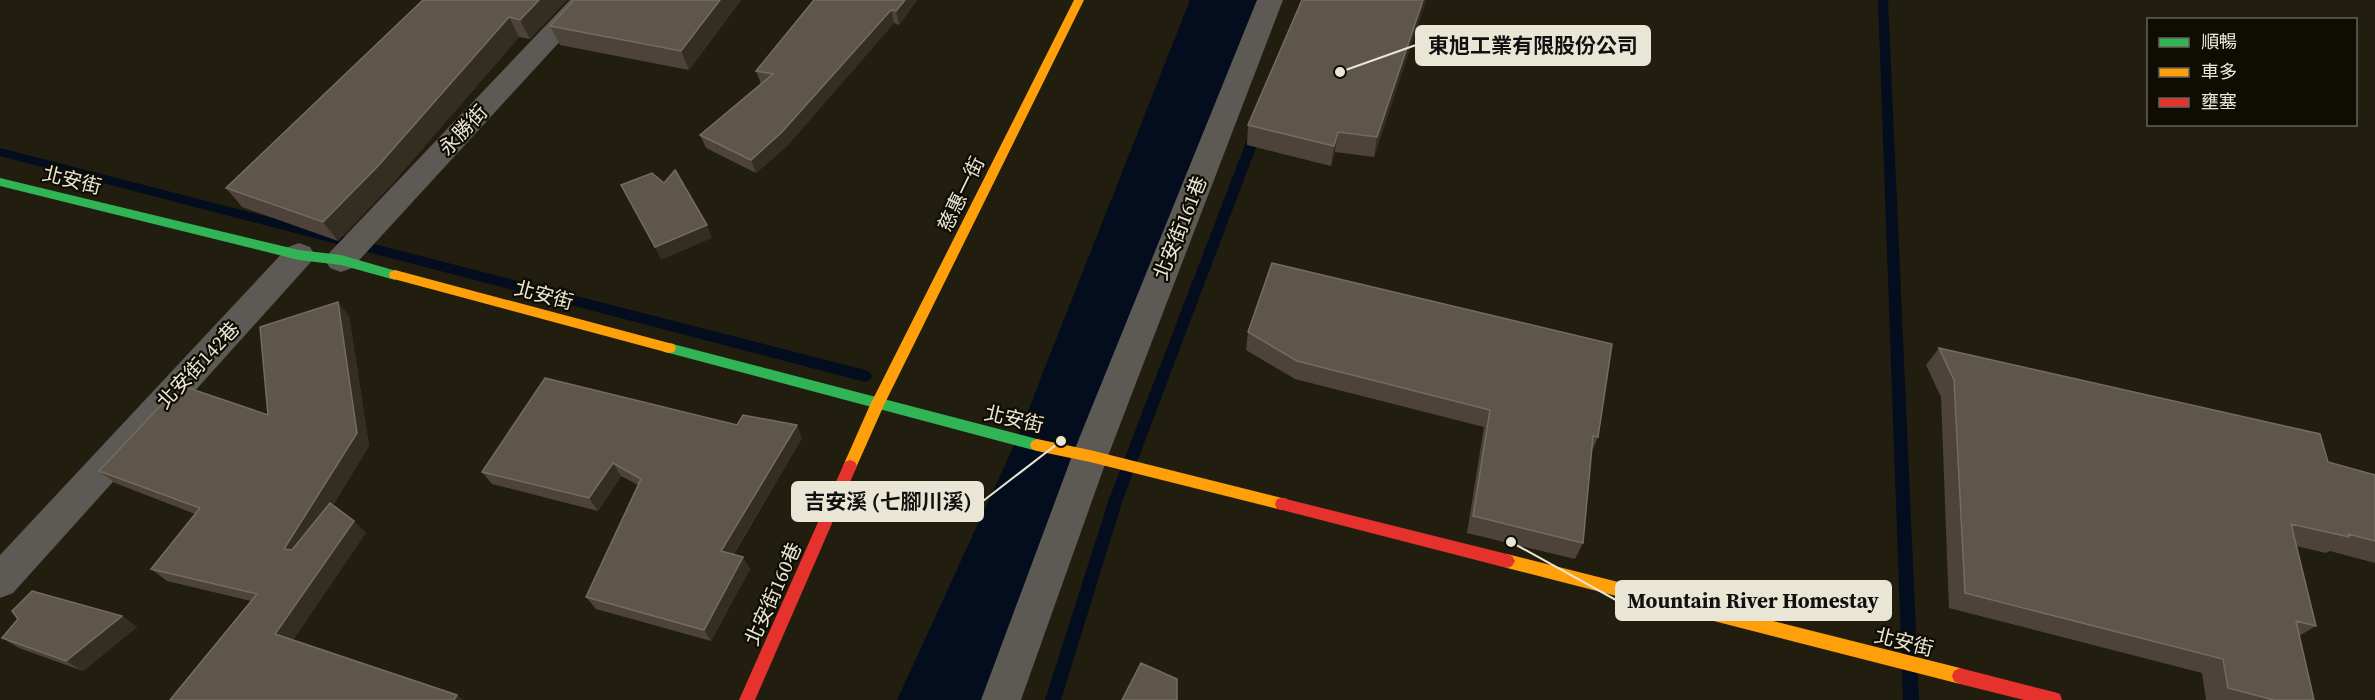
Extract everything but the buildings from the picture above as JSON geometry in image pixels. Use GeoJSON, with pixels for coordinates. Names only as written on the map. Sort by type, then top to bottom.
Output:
{"type":"FeatureCollection","features":[{"type":"Feature","properties":{"kind":"street","name":"永勝街"},"geometry":{"type":"LineString","coordinates":[[341,260],[585,0]]}},
{"type":"Feature","properties":{"kind":"street","name":"慈惠一街"},"geometry":{"type":"LineString","coordinates":[[877,405],[1079,0]]}},
{"type":"Feature","properties":{"kind":"street","name":"北安街161巷"},"geometry":{"type":"LineString","coordinates":[[1001,700],[1090,456],[1270,0]]}},
{"type":"Feature","properties":{"kind":"street","name":"北安街"},"geometry":{"type":"LineString","coordinates":[[0,182],[299,255],[341,260],[877,405],[1035,445],[1090,456],[2054,700]]}},
{"type":"Feature","properties":{"kind":"street","name":"北安街142巷"},"geometry":{"type":"LineString","coordinates":[[0,581],[299,255]]}},
{"type":"Feature","properties":{"kind":"street","name":"北安街160巷"},"geometry":{"type":"LineString","coordinates":[[747,700],[877,405]]}},
{"type":"Feature","properties":{"kind":"waterway"},"geometry":{"type":"LineString","coordinates":[[948,700],[1061,441],[1224,0]]}},
{"type":"Feature","properties":{"kind":"waterway"},"geometry":{"type":"LineString","coordinates":[[1883,0],[1911,700]]}},
{"type":"Feature","properties":{"kind":"waterway"},"geometry":{"type":"LineString","coordinates":[[1053,700],[1116,499],[1257,129]]}},
{"type":"Feature","properties":{"kind":"waterway"},"geometry":{"type":"LineString","coordinates":[[0,152],[865,376]]}},
{"type":"Feature","properties":{"kind":"traffic: fast"},"geometry":{"type":"LineString","coordinates":[[0,182],[299,255],[341,260],[395,275]]}},
{"type":"Feature","properties":{"kind":"traffic: fast"},"geometry":{"type":"LineString","coordinates":[[669,348],[1037,445]]}},
{"type":"Feature","properties":{"kind":"traffic: slow"},"geometry":{"type":"LineString","coordinates":[[850,466],[877,405],[1079,0]]}},
{"type":"Feature","properties":{"kind":"traffic: slow"},"geometry":{"type":"LineString","coordinates":[[395,275],[669,348]]}},
{"type":"Feature","properties":{"kind":"traffic: slow"},"geometry":{"type":"LineString","coordinates":[[1037,445],[1282,504]]}},
{"type":"Feature","properties":{"kind":"traffic: slow"},"geometry":{"type":"LineString","coordinates":[[1507,561],[1960,676]]}},
{"type":"Feature","properties":{"kind":"traffic: jam"},"geometry":{"type":"LineString","coordinates":[[747,700],[850,466]]}},
{"type":"Feature","properties":{"kind":"traffic: jam"},"geometry":{"type":"LineString","coordinates":[[1282,504],[1507,561]]}},
{"type":"Feature","properties":{"kind":"traffic: jam"},"geometry":{"type":"LineString","coordinates":[[1960,676],[2054,700]]}},
{"type":"Feature","properties":{"kind":"place","name":"東旭工業有限股份公司"},"geometry":{"type":"Point","coordinates":[1340,72]}},
{"type":"Feature","properties":{"kind":"place","name":"吉安溪 (七腳川溪)"},"geometry":{"type":"Point","coordinates":[1061,441]}},
{"type":"Feature","properties":{"kind":"place","name":"Mountain River Homestay"},"geometry":{"type":"Point","coordinates":[1511,542]}}]}
